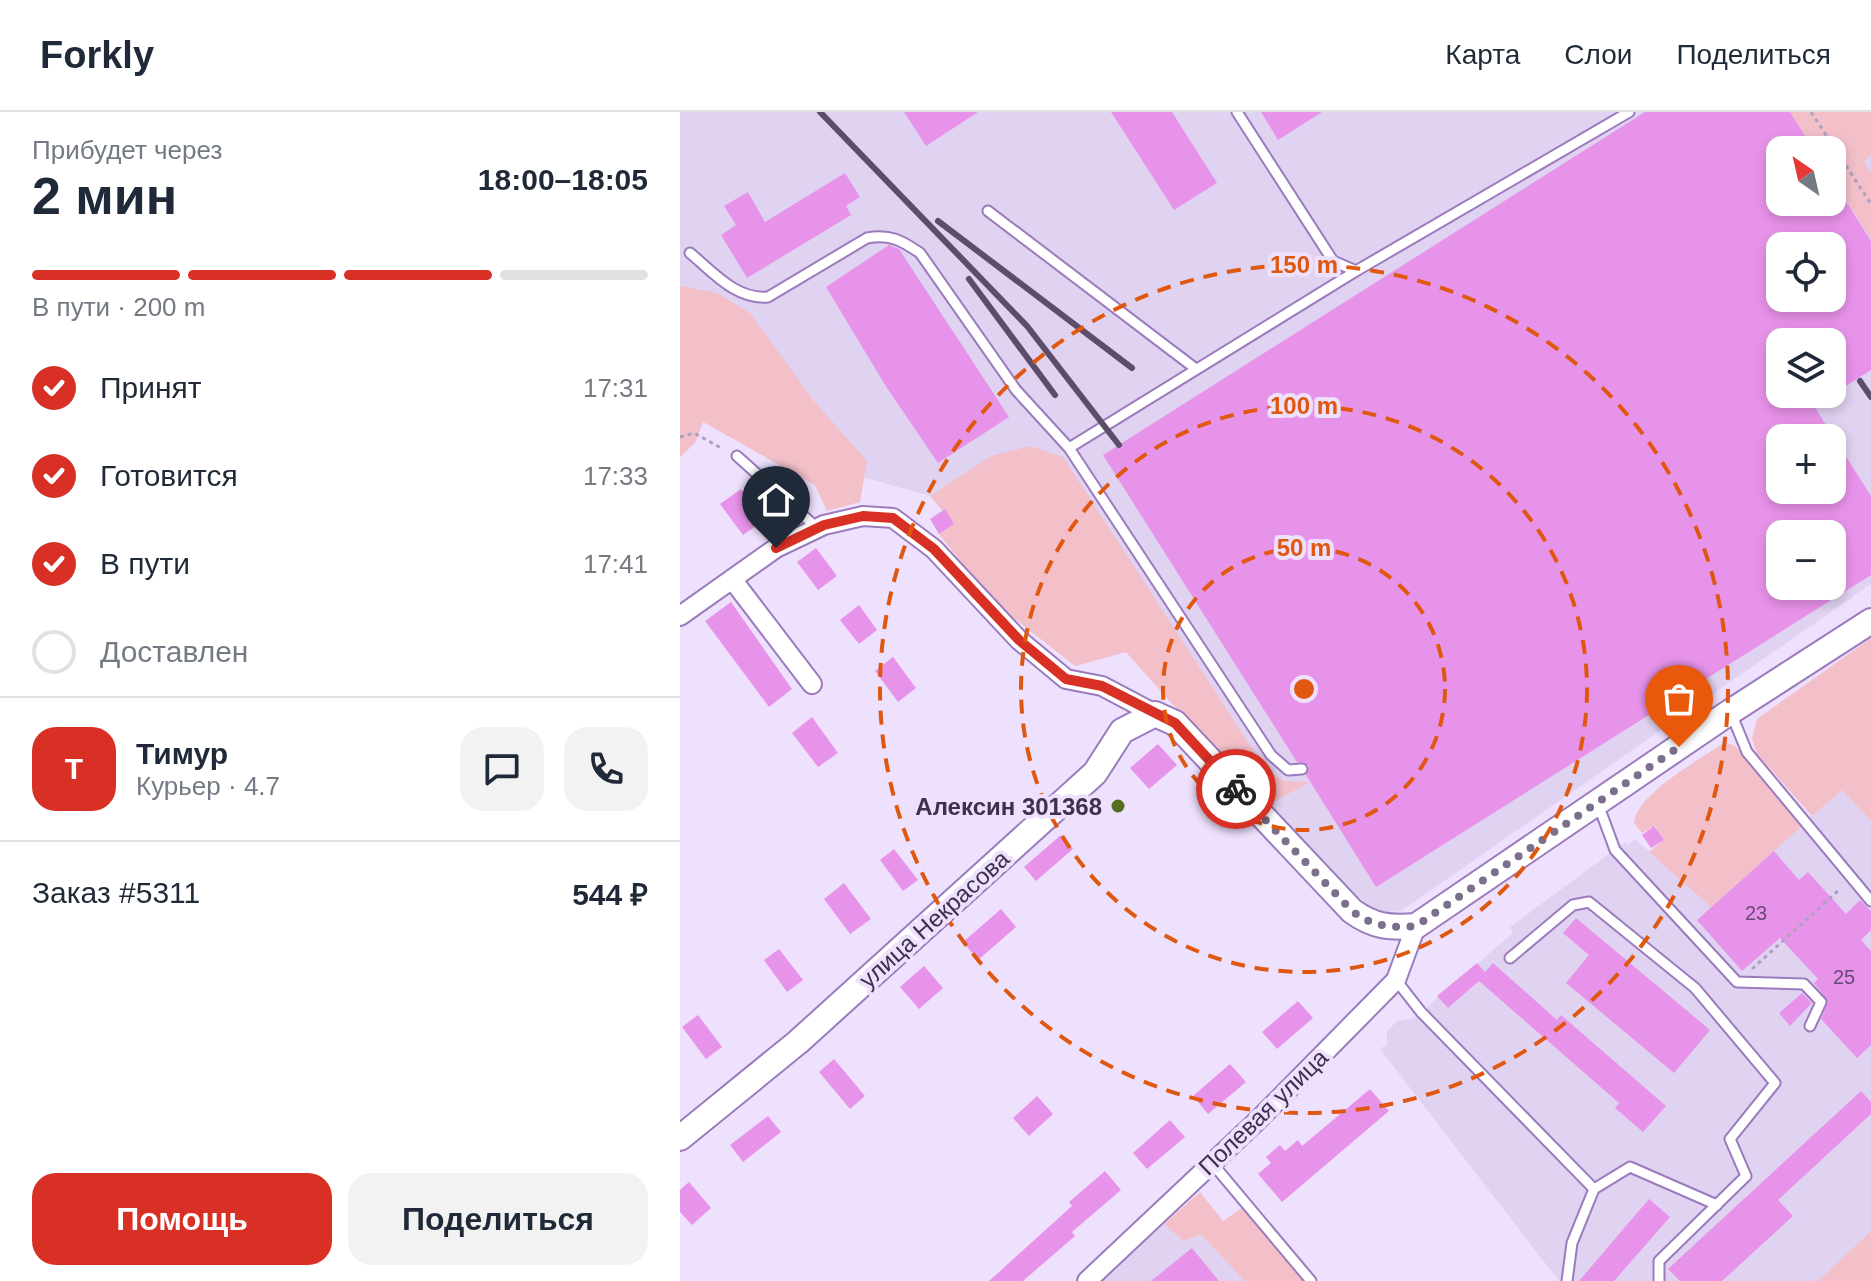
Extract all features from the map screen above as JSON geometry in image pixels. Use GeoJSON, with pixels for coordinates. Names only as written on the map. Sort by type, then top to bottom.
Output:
{"type":"FeatureCollection","features":[{"type":"Feature","properties":{"kind":"main road"},"geometry":{"type":"LineString","coordinates":[[1155,714],[1175,723],[1352,911],[1369,923],[1390,928],[1416,926],[1730,712],[1871,621]]}},
{"type":"Feature","properties":{"kind":"main road","name":"улица Некрасова"},"geometry":{"type":"LineString","coordinates":[[680,1138],[798,1042],[1095,773],[1122,731],[1155,714]]}},
{"type":"Feature","properties":{"kind":"street"},"geometry":{"type":"LineString","coordinates":[[680,616],[776,548],[817,528],[863,516],[893,518],[934,549],[1019,640],[1066,679],[1102,686],[1155,714]]}},
{"type":"Feature","properties":{"kind":"street"},"geometry":{"type":"LineString","coordinates":[[732,579],[812,684]]}},
{"type":"Feature","properties":{"kind":"street","name":"Полевая улица"},"geometry":{"type":"LineString","coordinates":[[1087,1281],[1212,1163],[1396,980],[1416,926]]}},
{"type":"Feature","properties":{"kind":"lane"},"geometry":{"type":"LineString","coordinates":[[1237,112],[1333,261],[1356,271]]}},
{"type":"Feature","properties":{"kind":"lane"},"geometry":{"type":"LineString","coordinates":[[1069,448],[1356,271],[1629,112]]}},
{"type":"Feature","properties":{"kind":"lane"},"geometry":{"type":"LineString","coordinates":[[988,211],[1196,369]]}},
{"type":"Feature","properties":{"kind":"lane"},"geometry":{"type":"LineString","coordinates":[[690,253],[735,291],[757,298],[768,297],[867,238],[883,236],[900,239],[920,253],[1016,390],[1069,448],[1271,755],[1288,770],[1302,769]]}},
{"type":"Feature","properties":{"kind":"lane"},"geometry":{"type":"LineString","coordinates":[[737,456],[817,528]]}},
{"type":"Feature","properties":{"kind":"lane"},"geometry":{"type":"LineString","coordinates":[[1730,712],[1747,752],[1871,901]]}},
{"type":"Feature","properties":{"kind":"lane"},"geometry":{"type":"LineString","coordinates":[[1598,804],[1615,850],[1737,982],[1804,984],[1821,1002],[1810,1026]]}},
{"type":"Feature","properties":{"kind":"lane"},"geometry":{"type":"LineString","coordinates":[[1510,958],[1573,905],[1589,902],[1695,988],[1775,1083],[1730,1139],[1746,1176],[1659,1261],[1659,1281]]}},
{"type":"Feature","properties":{"kind":"lane"},"geometry":{"type":"LineString","coordinates":[[1396,980],[1421,1012],[1594,1189]]}},
{"type":"Feature","properties":{"kind":"lane"},"geometry":{"type":"LineString","coordinates":[[1212,1163],[1311,1281]]}},
{"type":"Feature","properties":{"kind":"lane"},"geometry":{"type":"LineString","coordinates":[[1567,1281],[1572,1243],[1594,1189],[1630,1167],[1717,1205]]}},
{"type":"Feature","properties":{"kind":"path"},"geometry":{"type":"LineString","coordinates":[[1811,112],[1871,204]]}},
{"type":"Feature","properties":{"kind":"path"},"geometry":{"type":"LineString","coordinates":[[680,437],[694,433],[737,456]]}},
{"type":"Feature","properties":{"kind":"path"},"geometry":{"type":"LineString","coordinates":[[1737,982],[1851,879]]}},
{"type":"Feature","properties":{"kind":"shaded area"},"geometry":{"type":"Polygon","coordinates":[[[680,112],[1871,112],[1871,584],[1401,911],[1370,913],[1264,807],[1126,652],[1075,666],[930,496],[866,478],[820,445],[788,471],[747,445],[680,298],[680,112]]]}},
{"type":"Feature","properties":{"kind":"shaded area"},"geometry":{"type":"Polygon","coordinates":[[[1790,112],[1871,112],[1871,155],[1864,161],[1871,173],[1871,239],[1846,201],[1846,136],[1805,136],[1790,112]]]}},
{"type":"Feature","properties":{"kind":"shaded area"},"geometry":{"type":"Polygon","coordinates":[[[680,286],[717,293],[750,313],[814,401],[867,461],[860,502],[827,511],[815,485],[703,422],[695,443],[680,457],[680,286]]]}},
{"type":"Feature","properties":{"kind":"shaded area"},"geometry":{"type":"Polygon","coordinates":[[[1030,446],[1063,457],[1266,770],[1284,781],[1310,782],[1264,807],[1126,652],[1075,666],[992,601],[939,534],[954,524],[930,496],[991,456],[1030,446]]]}},
{"type":"Feature","properties":{"kind":"shaded area"},"geometry":{"type":"Polygon","coordinates":[[[1871,638],[1871,821],[1842,790],[1812,816],[1757,754],[1752,739],[1757,719],[1871,638]]]}},
{"type":"Feature","properties":{"kind":"shaded area"},"geometry":{"type":"Polygon","coordinates":[[[1725,742],[1735,746],[1803,825],[1711,907],[1649,852],[1663,840],[1655,826],[1642,833],[1634,823],[1646,800],[1657,789],[1725,742]]]}},
{"type":"Feature","properties":{"kind":"shaded area"},"geometry":{"type":"Polygon","coordinates":[[[1842,789],[1871,821],[1871,1231],[1818,1281],[1559,1281],[1380,1049],[1387,1044],[1387,1031],[1397,1021],[1414,1018],[1513,933],[1510,927],[1625,842],[1627,845],[1635,839],[1711,906],[1842,789]]]}},
{"type":"Feature","properties":{"kind":"shaded area"},"geometry":{"type":"Polygon","coordinates":[[[1200,1192],[1223,1221],[1242,1208],[1304,1281],[1245,1281],[1201,1235],[1183,1241],[1164,1224],[1200,1192]]]}},
{"type":"Feature","properties":{"kind":"shaded area"},"geometry":{"type":"Polygon","coordinates":[[[1164,1224],[1183,1241],[1201,1235],[1245,1281],[1099,1281],[1164,1224]]]}},
{"type":"Feature","properties":{"kind":"shaded area"},"geometry":{"type":"Polygon","coordinates":[[[1871,1231],[1871,1281],[1818,1281],[1871,1231]]]}},
{"type":"Feature","properties":{"kind":"building"},"geometry":{"type":"Polygon","coordinates":[[[904,112],[978,112],[926,146],[904,112]]]}},
{"type":"Feature","properties":{"kind":"building"},"geometry":{"type":"Polygon","coordinates":[[[1111,112],[1172,112],[1217,183],[1174,210],[1111,112]]]}},
{"type":"Feature","properties":{"kind":"building"},"geometry":{"type":"Polygon","coordinates":[[[1261,112],[1322,112],[1278,140],[1261,112]]]}},
{"type":"Feature","properties":{"kind":"building"},"geometry":{"type":"Polygon","coordinates":[[[1645,112],[1790,112],[1805,136],[1766,136],[1766,216],[1846,216],[1846,201],[1871,241],[1871,370],[1846,386],[1846,328],[1766,328],[1766,408],[1815,408],[1825,424],[1766,424],[1766,504],[1846,504],[1846,457],[1871,496],[1871,575],[1846,591],[1846,520],[1766,520],[1766,600],[1831,600],[1376,887],[1306,775],[1309,766],[1297,762],[1103,455],[1645,112]]]}},
{"type":"Feature","properties":{"kind":"building"},"geometry":{"type":"Polygon","coordinates":[[[845,173],[860,197],[846,206],[851,215],[747,278],[721,235],[736,225],[724,206],[748,192],[765,222],[845,173]]]}},
{"type":"Feature","properties":{"kind":"building"},"geometry":{"type":"Polygon","coordinates":[[[889,245],[899,249],[1009,417],[938,463],[887,388],[826,287],[889,245]]]}},
{"type":"Feature","properties":{"kind":"building"},"geometry":{"type":"Polygon","coordinates":[[[741,489],[763,521],[743,535],[720,504],[741,489]]]}},
{"type":"Feature","properties":{"kind":"building"},"geometry":{"type":"Polygon","coordinates":[[[945,509],[954,524],[939,534],[930,519],[945,509]]]}},
{"type":"Feature","properties":{"kind":"building"},"geometry":{"type":"Polygon","coordinates":[[[816,548],[837,576],[818,590],[797,562],[816,548]]]}},
{"type":"Feature","properties":{"kind":"building"},"geometry":{"type":"Polygon","coordinates":[[[731,602],[792,689],[769,707],[705,621],[731,602]]]}},
{"type":"Feature","properties":{"kind":"building"},"geometry":{"type":"Polygon","coordinates":[[[859,605],[877,630],[859,644],[840,620],[859,605]]]}},
{"type":"Feature","properties":{"kind":"building"},"geometry":{"type":"Polygon","coordinates":[[[893,657],[916,688],[898,702],[875,671],[893,657]]]}},
{"type":"Feature","properties":{"kind":"building"},"geometry":{"type":"Polygon","coordinates":[[[812,717],[838,753],[818,767],[792,733],[812,717]]]}},
{"type":"Feature","properties":{"kind":"building"},"geometry":{"type":"Polygon","coordinates":[[[1158,744],[1177,765],[1149,789],[1130,768],[1158,744]]]}},
{"type":"Feature","properties":{"kind":"building"},"geometry":{"type":"Polygon","coordinates":[[[1654,826],[1664,840],[1651,848],[1642,835],[1654,826]]]}},
{"type":"Feature","properties":{"kind":"building"},"geometry":{"type":"Polygon","coordinates":[[[1061,835],[1073,849],[1036,881],[1024,867],[1061,835]]]}},
{"type":"Feature","properties":{"kind":"building"},"geometry":{"type":"Polygon","coordinates":[[[894,849],[918,880],[903,891],[880,860],[894,849]]]}},
{"type":"Feature","properties":{"kind":"building"},"geometry":{"type":"Polygon","coordinates":[[[1774,851],[1799,880],[1808,872],[1846,914],[1860,900],[1871,911],[1871,930],[1861,940],[1871,951],[1871,1045],[1857,1058],[1821,1019],[1828,1002],[1814,983],[1818,979],[1780,938],[1742,971],[1697,920],[1774,851]]]}},
{"type":"Feature","properties":{"kind":"building"},"geometry":{"type":"Polygon","coordinates":[[[844,883],[871,919],[850,934],[824,899],[844,883]]]}},
{"type":"Feature","properties":{"kind":"building"},"geometry":{"type":"Polygon","coordinates":[[[1001,909],[1016,927],[978,960],[963,942],[1001,909]]]}},
{"type":"Feature","properties":{"kind":"building"},"geometry":{"type":"Polygon","coordinates":[[[1576,918],[1710,1030],[1674,1073],[1566,983],[1589,955],[1563,933],[1576,918]]]}},
{"type":"Feature","properties":{"kind":"building"},"geometry":{"type":"Polygon","coordinates":[[[779,949],[803,980],[787,992],[764,960],[779,949]]]}},
{"type":"Feature","properties":{"kind":"building"},"geometry":{"type":"Polygon","coordinates":[[[1477,963],[1485,972],[1493,963],[1557,1020],[1561,1015],[1666,1106],[1643,1132],[1615,1108],[1619,1103],[1479,981],[1448,1008],[1437,996],[1477,963]]]}},
{"type":"Feature","properties":{"kind":"building"},"geometry":{"type":"Polygon","coordinates":[[[924,966],[943,988],[919,1009],[900,987],[924,966]]]}},
{"type":"Feature","properties":{"kind":"building"},"geometry":{"type":"Polygon","coordinates":[[[1802,993],[1812,1003],[1790,1026],[1779,1013],[1802,993]]]}},
{"type":"Feature","properties":{"kind":"building"},"geometry":{"type":"Polygon","coordinates":[[[1298,1001],[1313,1018],[1277,1049],[1262,1032],[1298,1001]]]}},
{"type":"Feature","properties":{"kind":"building"},"geometry":{"type":"Polygon","coordinates":[[[698,1015],[722,1047],[706,1059],[682,1027],[698,1015]]]}},
{"type":"Feature","properties":{"kind":"building"},"geometry":{"type":"Polygon","coordinates":[[[834,1059],[865,1096],[850,1109],[819,1072],[834,1059]]]}},
{"type":"Feature","properties":{"kind":"building"},"geometry":{"type":"Polygon","coordinates":[[[1230,1064],[1246,1082],[1208,1114],[1193,1096],[1230,1064]]]}},
{"type":"Feature","properties":{"kind":"building"},"geometry":{"type":"Polygon","coordinates":[[[1370,1089],[1389,1111],[1282,1202],[1258,1174],[1271,1163],[1266,1157],[1280,1145],[1285,1151],[1298,1140],[1302,1146],[1370,1089]]]}},
{"type":"Feature","properties":{"kind":"building"},"geometry":{"type":"Polygon","coordinates":[[[1861,1091],[1871,1102],[1871,1114],[1778,1200],[1793,1216],[1722,1281],[1680,1281],[1668,1269],[1861,1091]]]}},
{"type":"Feature","properties":{"kind":"building"},"geometry":{"type":"Polygon","coordinates":[[[1037,1096],[1053,1114],[1029,1136],[1013,1118],[1037,1096]]]}},
{"type":"Feature","properties":{"kind":"building"},"geometry":{"type":"Polygon","coordinates":[[[768,1116],[781,1132],[743,1162],[730,1145],[768,1116]]]}},
{"type":"Feature","properties":{"kind":"building"},"geometry":{"type":"Polygon","coordinates":[[[1170,1120],[1185,1137],[1147,1169],[1133,1153],[1170,1120]]]}},
{"type":"Feature","properties":{"kind":"building"},"geometry":{"type":"Polygon","coordinates":[[[1105,1171],[1121,1190],[1072,1232],[1075,1236],[1023,1281],[989,1281],[1072,1206],[1069,1202],[1105,1171]]]}},
{"type":"Feature","properties":{"kind":"building"},"geometry":{"type":"Polygon","coordinates":[[[689,1182],[711,1208],[692,1225],[680,1212],[680,1190],[689,1182]]]}},
{"type":"Feature","properties":{"kind":"building"},"geometry":{"type":"Polygon","coordinates":[[[1649,1199],[1670,1217],[1614,1281],[1579,1281],[1649,1199]]]}},
{"type":"Feature","properties":{"kind":"building"},"geometry":{"type":"Polygon","coordinates":[[[1192,1248],[1219,1281],[1151,1281],[1192,1248]]]}},
{"type":"Feature","properties":{"kind":"railway"},"geometry":{"type":"LineString","coordinates":[[820,112],[1027,326],[1119,445]]}},
{"type":"Feature","properties":{"kind":"railway"},"geometry":{"type":"LineString","coordinates":[[938,221],[1132,368]]}},
{"type":"Feature","properties":{"kind":"railway"},"geometry":{"type":"LineString","coordinates":[[969,279],[1055,395]]}},
{"type":"Feature","properties":{"kind":"railway"},"geometry":{"type":"LineString","coordinates":[[1860,381],[1871,397]]}},
{"type":"Feature","properties":{"kind":"way so far"},"geometry":{"type":"LineString","coordinates":[[1236,789],[1352,911],[1369,923],[1390,928],[1416,926],[1679,747]]}},
{"type":"Feature","properties":{"kind":"place","name":"Алексин 301368"},"geometry":{"type":"Point","coordinates":[1118,806]}},
{"type":"Feature","properties":{"kind":"route"},"geometry":{"type":"LineString","coordinates":[[776,548],[824,525],[863,516],[893,518],[934,549],[1019,640],[1066,679],[1102,686],[1175,723],[1236,789]]}}]}
